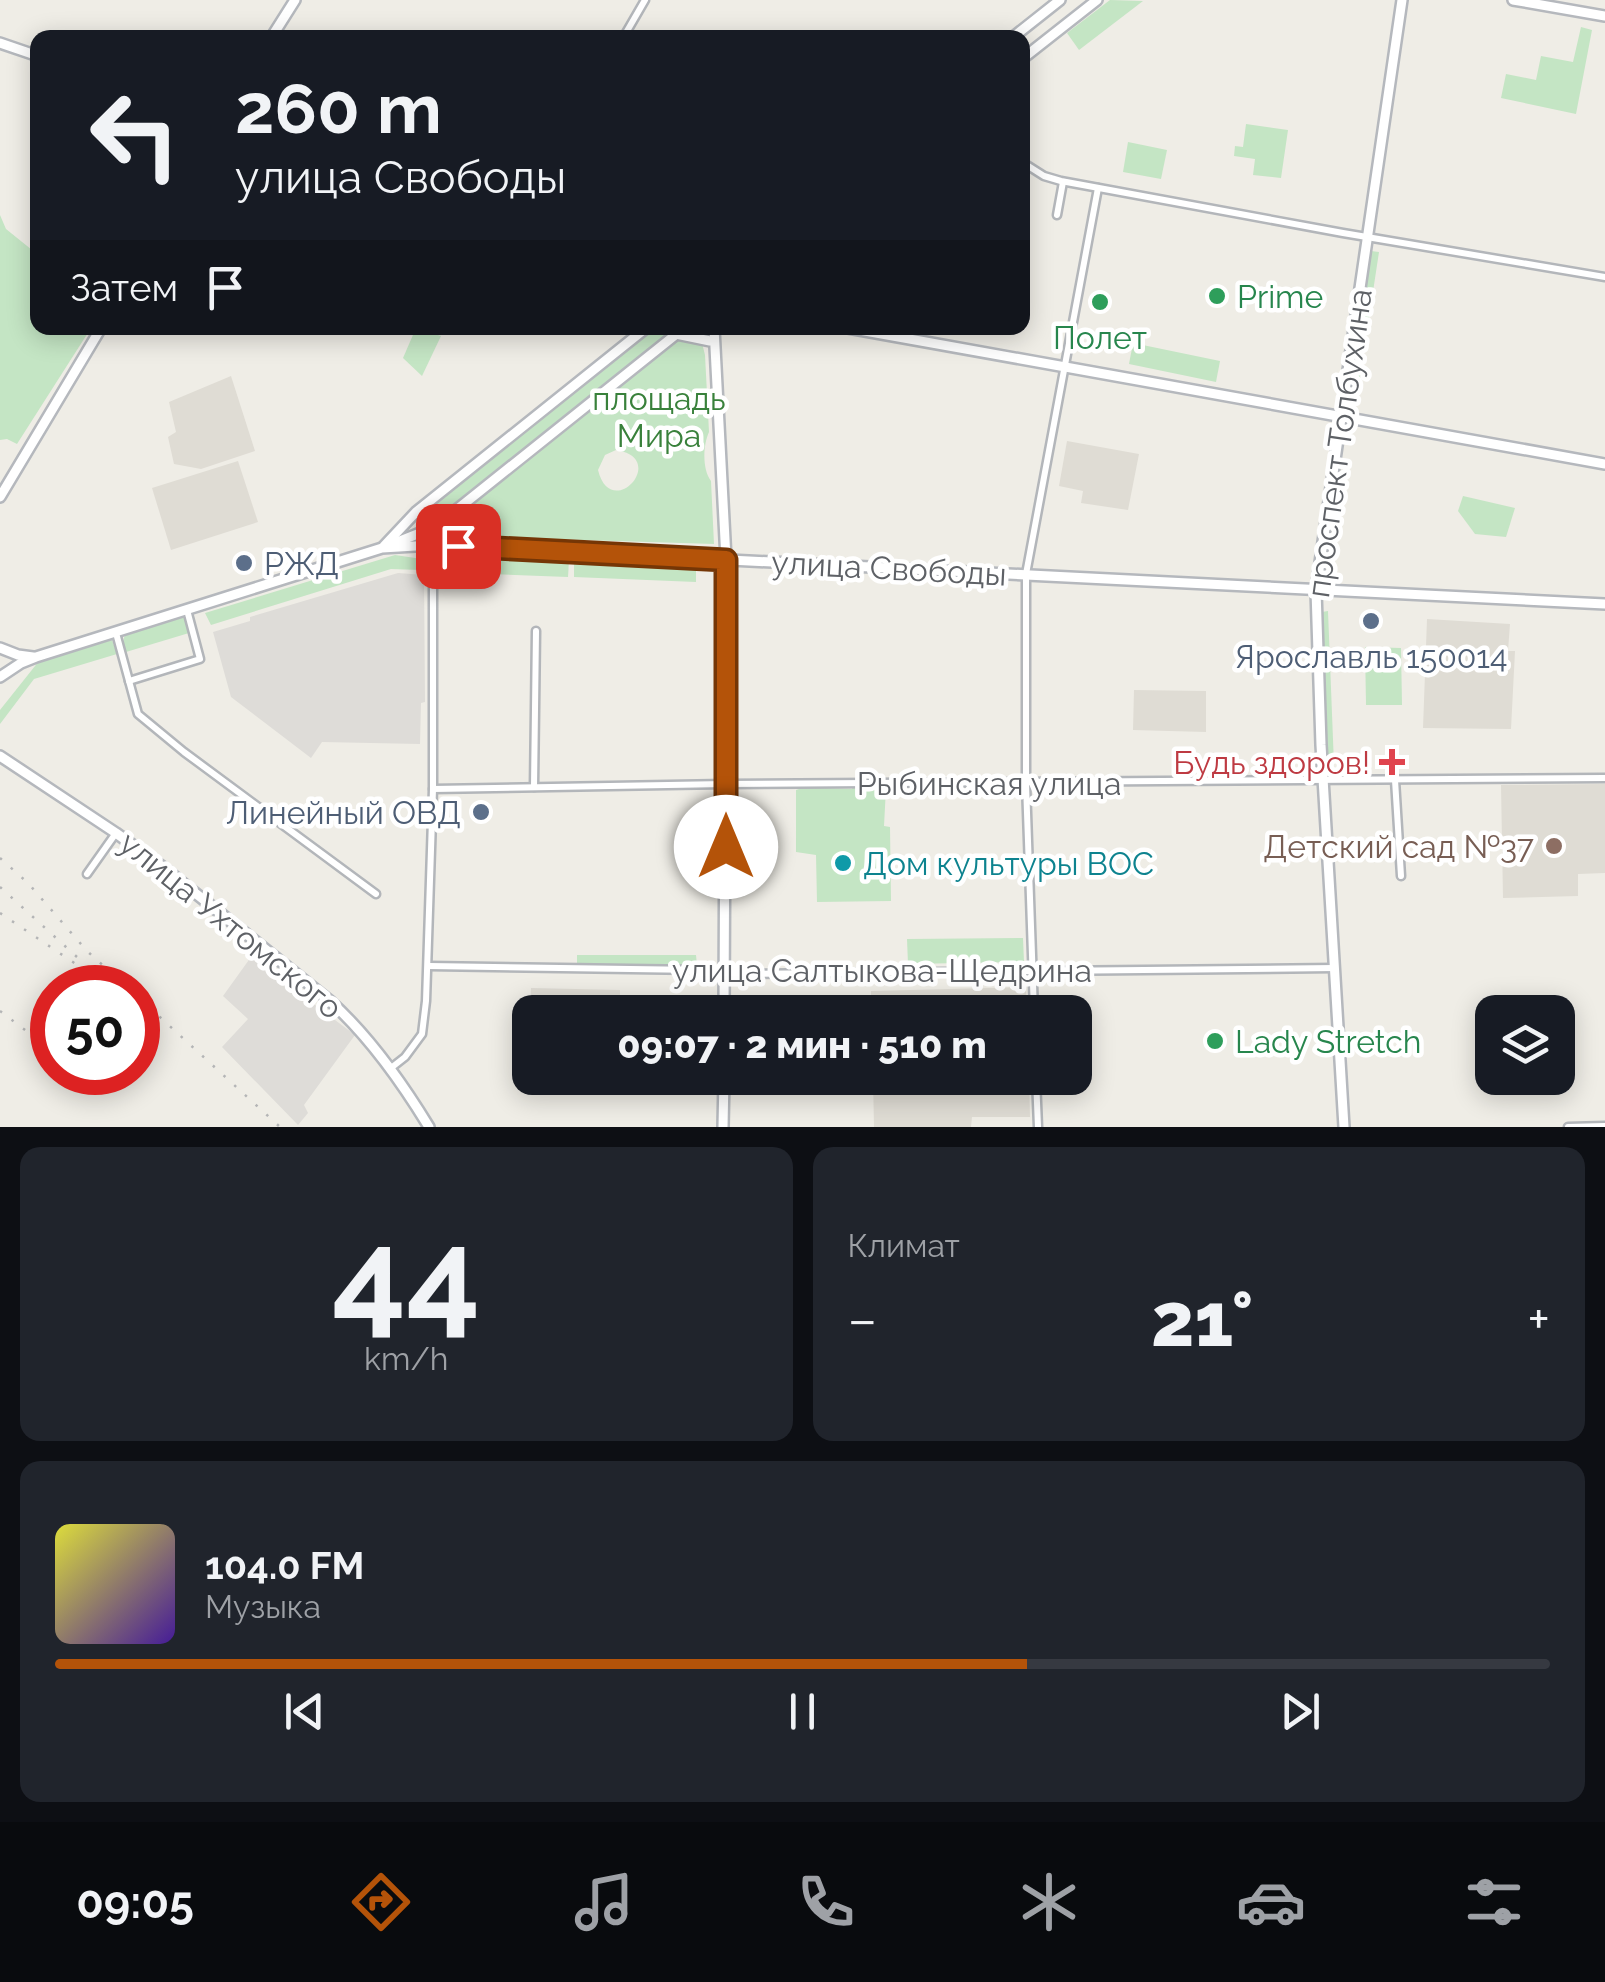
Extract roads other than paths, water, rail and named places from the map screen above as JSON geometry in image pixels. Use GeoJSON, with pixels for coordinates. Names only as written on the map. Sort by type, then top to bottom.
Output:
{"type":"FeatureCollection","features":[{"type":"Feature","properties":{"kind":"main road"},"geometry":{"type":"LineString","coordinates":[[276,30],[294,0]]}},
{"type":"Feature","properties":{"kind":"main road"},"geometry":{"type":"LineString","coordinates":[[1022,30],[1060,0]]}},
{"type":"Feature","properties":{"kind":"main road"},"geometry":{"type":"LineString","coordinates":[[1030,53],[1097,0]]}},
{"type":"Feature","properties":{"kind":"main road","name":"проспект Толбухина"},"geometry":{"type":"LineString","coordinates":[[1344,1127],[1316,590],[1402,0]]}},
{"type":"Feature","properties":{"kind":"main road"},"geometry":{"type":"LineString","coordinates":[[1513,0],[1605,16]]}},
{"type":"Feature","properties":{"kind":"main road"},"geometry":{"type":"LineString","coordinates":[[0,43],[30,53]]}},
{"type":"Feature","properties":{"kind":"main road"},"geometry":{"type":"LineString","coordinates":[[0,497],[97,335]]}},
{"type":"Feature","properties":{"kind":"main road"},"geometry":{"type":"LineString","coordinates":[[382,548],[416,512],[637,335]]}},
{"type":"Feature","properties":{"kind":"main road"},"geometry":{"type":"LineString","coordinates":[[382,548],[430,529],[455,511],[675,335]]}},
{"type":"Feature","properties":{"kind":"main road"},"geometry":{"type":"LineString","coordinates":[[713,335],[726,560],[724,995]]}},
{"type":"Feature","properties":{"kind":"main road"},"geometry":{"type":"LineString","coordinates":[[888,335],[1605,464]]}},
{"type":"Feature","properties":{"kind":"main road"},"geometry":{"type":"LineString","coordinates":[[455,511],[453,521],[458,535],[484,548]]}},
{"type":"Feature","properties":{"kind":"main road","name":"улица Свободы"},"geometry":{"type":"LineString","coordinates":[[0,677],[21,662],[382,548],[432,545],[1605,606]]}},
{"type":"Feature","properties":{"kind":"main road"},"geometry":{"type":"LineString","coordinates":[[0,648],[36,657]]}},
{"type":"Feature","properties":{"kind":"main road","name":"улица Ухтомского"},"geometry":{"type":"LineString","coordinates":[[0,756],[116,832],[330,1001],[391,1068],[429,1127]]}},
{"type":"Feature","properties":{"kind":"main road"},"geometry":{"type":"LineString","coordinates":[[724,1095],[724,1127]]}},
{"type":"Feature","properties":{"kind":"street"},"geometry":{"type":"LineString","coordinates":[[627,30],[646,0]]}},
{"type":"Feature","properties":{"kind":"street"},"geometry":{"type":"LineString","coordinates":[[1030,167],[1044,176],[1098,188],[1605,277]]}},
{"type":"Feature","properties":{"kind":"street"},"geometry":{"type":"LineString","coordinates":[[1056,214],[1063,181]]}},
{"type":"Feature","properties":{"kind":"street"},"geometry":{"type":"LineString","coordinates":[[1033,995],[1026,784],[1026,574],[1098,188]]}},
{"type":"Feature","properties":{"kind":"street"},"geometry":{"type":"LineString","coordinates":[[391,1068],[422,1034],[428,966],[433,789],[432,545],[430,529],[416,512]]}},
{"type":"Feature","properties":{"kind":"street"},"geometry":{"type":"LineString","coordinates":[[128,681],[200,659],[187,610]]}},
{"type":"Feature","properties":{"kind":"street"},"geometry":{"type":"LineString","coordinates":[[534,787],[536,631]]}},
{"type":"Feature","properties":{"kind":"street"},"geometry":{"type":"LineString","coordinates":[[116,633],[138,714],[196,762],[376,894]]}},
{"type":"Feature","properties":{"kind":"street","name":"Рыбинская улица"},"geometry":{"type":"LineString","coordinates":[[433,789],[1605,778]]}},
{"type":"Feature","properties":{"kind":"street"},"geometry":{"type":"LineString","coordinates":[[1395,780],[1401,876]]}},
{"type":"Feature","properties":{"kind":"street"},"geometry":{"type":"LineString","coordinates":[[87,874],[116,832]]}},
{"type":"Feature","properties":{"kind":"street","name":"улица Салтыкова-Щедрина"},"geometry":{"type":"LineString","coordinates":[[428,966],[756,974],[1335,968]]}},
{"type":"Feature","properties":{"kind":"street"},"geometry":{"type":"LineString","coordinates":[[1037,1095],[1038,1127]]}},
{"type":"Feature","properties":{"kind":"street"},"geometry":{"type":"LineString","coordinates":[[1568,1127],[1605,1126]]}},
{"type":"Feature","properties":{"kind":"railway"},"geometry":{"type":"LineString","coordinates":[[0,858],[103,965]]}},
{"type":"Feature","properties":{"kind":"railway"},"geometry":{"type":"LineString","coordinates":[[0,887],[77,957]]}},
{"type":"Feature","properties":{"kind":"railway"},"geometry":{"type":"LineString","coordinates":[[0,913],[77,965]]}},
{"type":"Feature","properties":{"kind":"railway"},"geometry":{"type":"LineString","coordinates":[[0,1011],[30,1034]]}},
{"type":"Feature","properties":{"kind":"railway"},"geometry":{"type":"LineString","coordinates":[[160,1017],[280,1127]]}},
{"type":"Feature","properties":{"kind":"place","name":"Prime"},"geometry":{"type":"Point","coordinates":[1217,296]}},
{"type":"Feature","properties":{"kind":"place","name":"Полет"},"geometry":{"type":"Point","coordinates":[1100,302]}},
{"type":"Feature","properties":{"kind":"place","name":"РЖД"},"geometry":{"type":"Point","coordinates":[244,563]}},
{"type":"Feature","properties":{"kind":"place","name":"Ярославль 150014"},"geometry":{"type":"Point","coordinates":[1371,621]}},
{"type":"Feature","properties":{"kind":"place","name":"Будь здоров!"},"geometry":{"type":"Point","coordinates":[1392,762]}},
{"type":"Feature","properties":{"kind":"place","name":"Линейный ОВД"},"geometry":{"type":"Point","coordinates":[481,812]}},
{"type":"Feature","properties":{"kind":"place","name":"Детский сад №37"},"geometry":{"type":"Point","coordinates":[1554,846]}},
{"type":"Feature","properties":{"kind":"place","name":"Дом культуры ВОС"},"geometry":{"type":"Point","coordinates":[843,863]}},
{"type":"Feature","properties":{"kind":"place","name":"Lady Stretch"},"geometry":{"type":"Point","coordinates":[1215,1041]}},
{"type":"Feature","properties":{"kind":"park label","name":"площадь Мира"},"geometry":{"type":"Point","coordinates":[659,416]}}]}
